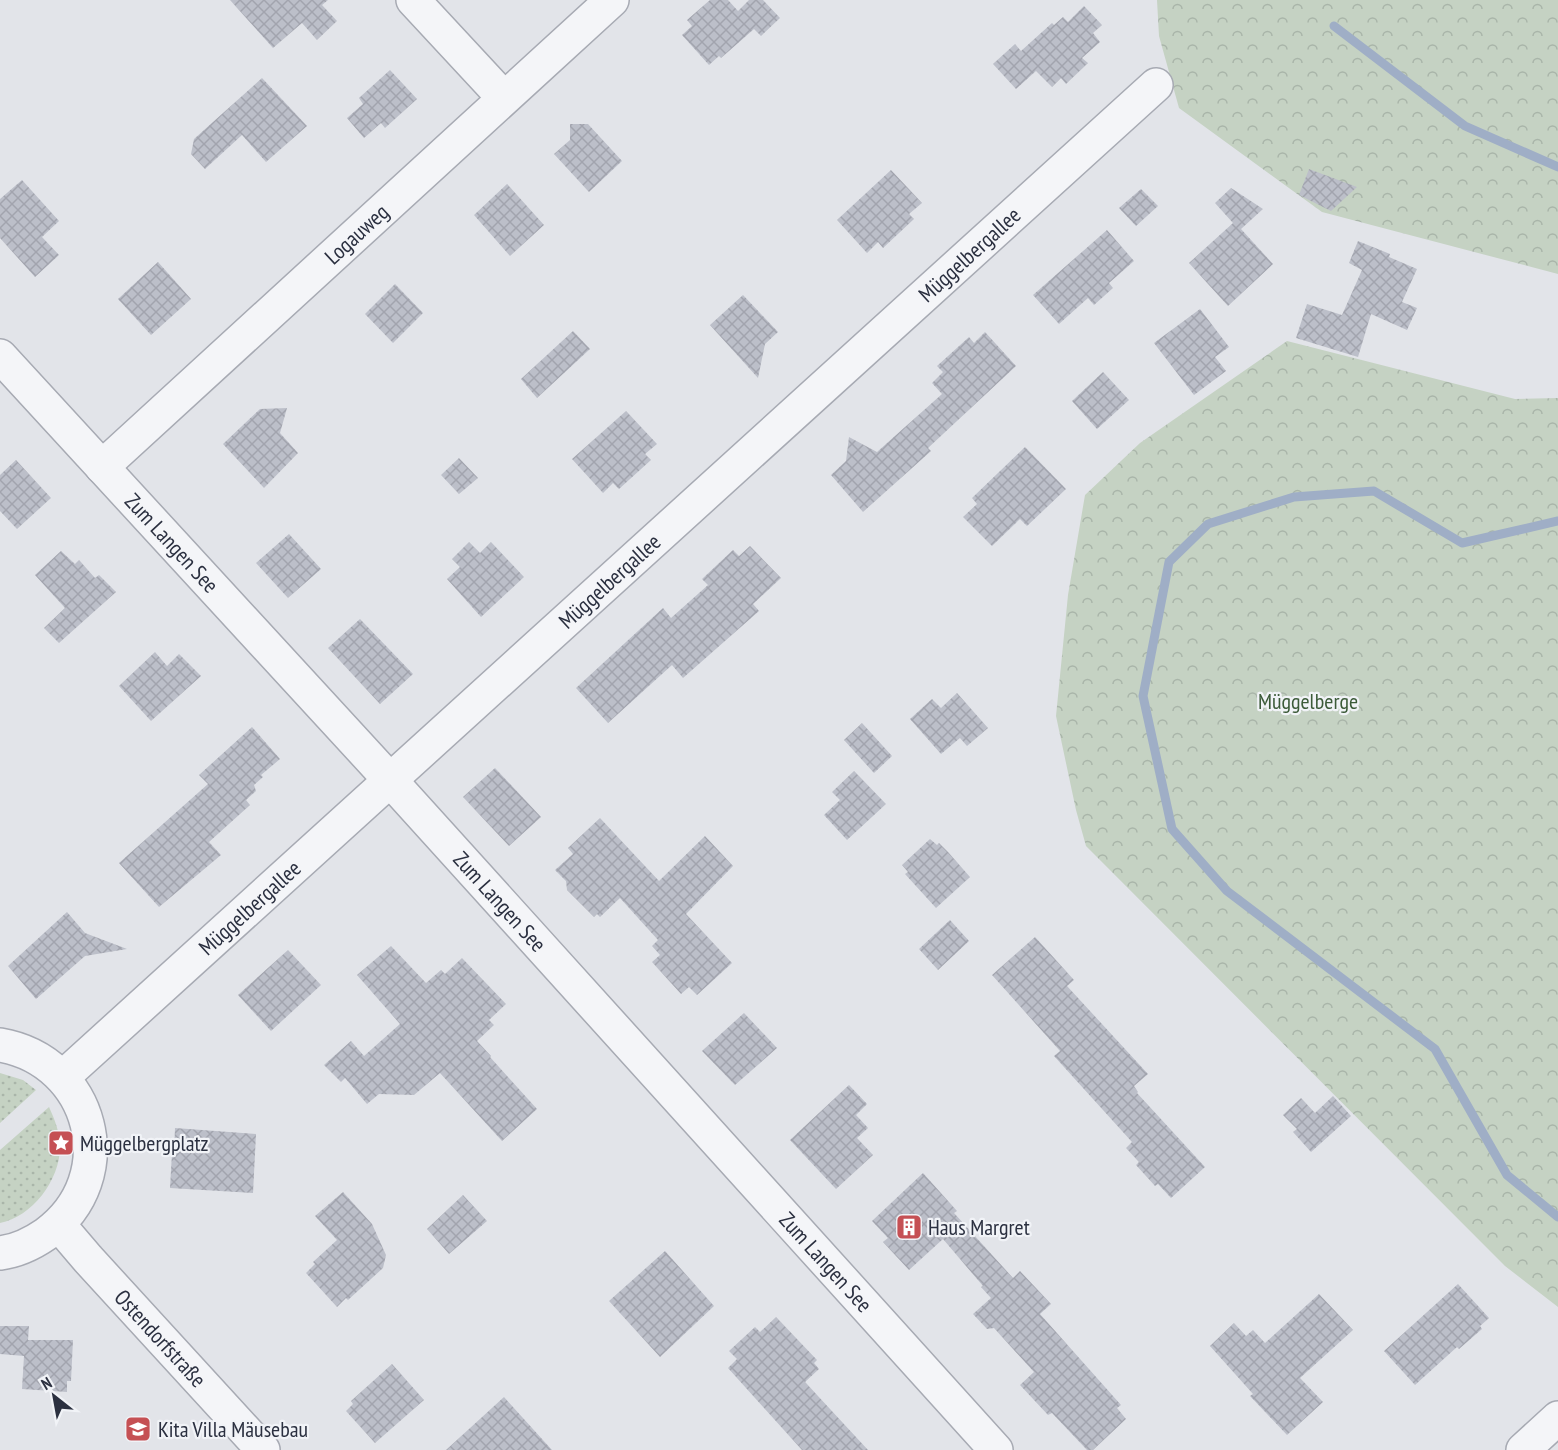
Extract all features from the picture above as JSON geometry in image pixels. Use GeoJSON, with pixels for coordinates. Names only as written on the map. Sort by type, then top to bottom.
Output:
{"type":"FeatureCollection","features":[{"type":"Feature","properties":{"kind":"street"},"geometry":{"type":"LineString","coordinates":[[413,0],[504,98]]}},
{"type":"Feature","properties":{"kind":"street","name":"Logauweg"},"geometry":{"type":"LineString","coordinates":[[102,467],[612,0]]}},
{"type":"Feature","properties":{"kind":"street","name":"Müggelbergallee"},"geometry":{"type":"LineString","coordinates":[[63,1077],[1156,85]]}},
{"type":"Feature","properties":{"kind":"street","name":"Zum Langen See"},"geometry":{"type":"LineString","coordinates":[[0,356],[390,780],[996,1450]]}},
{"type":"Feature","properties":{"kind":"street"},"geometry":{"type":"LineString","coordinates":[[0,1045],[16,1048],[41,1059],[63,1077],[76,1094],[86,1116],[90,1139],[90,1163],[84,1185],[74,1206],[59,1225],[35,1242],[0,1253]]}},
{"type":"Feature","properties":{"kind":"street","name":"Ostendorfstraße"},"geometry":{"type":"LineString","coordinates":[[59,1225],[263,1450]]}},
{"type":"Feature","properties":{"kind":"street"},"geometry":{"type":"LineString","coordinates":[[1523,1450],[1555,1428]]}},
{"type":"Feature","properties":{"kind":"green space"},"geometry":{"type":"Polygon","coordinates":[[[1157,0],[1558,0],[1558,274],[1322,212],[1179,108],[1159,36],[1157,0]]]}},
{"type":"Feature","properties":{"kind":"green space","name":"Müggelberge"},"geometry":{"type":"Polygon","coordinates":[[[1287,341],[1515,399],[1558,398],[1558,1307],[1505,1266],[1086,846],[1056,716],[1068,595],[1085,495],[1140,443],[1287,341]]]}},
{"type":"Feature","properties":{"kind":"green space"},"geometry":{"type":"Polygon","coordinates":[[[0,1073],[23,1080],[36,1090],[0,1123],[0,1073]]]}},
{"type":"Feature","properties":{"kind":"green space"},"geometry":{"type":"Polygon","coordinates":[[[49,1107],[60,1142],[59,1159],[55,1172],[42,1195],[33,1205],[12,1219],[0,1223],[0,1150],[49,1107]]]}},
{"type":"Feature","properties":{"kind":"building"},"geometry":{"type":"Polygon","coordinates":[[[230,0],[328,0],[322,5],[337,21],[317,40],[302,23],[273,48],[230,0]]]}},
{"type":"Feature","properties":{"kind":"building"},"geometry":{"type":"Polygon","coordinates":[[[710,0],[728,0],[738,11],[749,0],[763,0],[780,18],[761,36],[754,29],[721,58],[719,56],[709,65],[682,35],[692,26],[687,20],[710,0]]]}},
{"type":"Feature","properties":{"kind":"building"},"geometry":{"type":"Polygon","coordinates":[[[1084,6],[1102,25],[1093,33],[1100,42],[1082,58],[1088,63],[1066,84],[1061,78],[1052,87],[1036,71],[1016,89],[993,64],[1015,44],[1021,51],[1052,23],[1054,25],[1063,17],[1068,22],[1084,6]]]}},
{"type":"Feature","properties":{"kind":"building"},"geometry":{"type":"Polygon","coordinates":[[[390,70],[417,99],[385,128],[381,123],[364,138],[347,118],[363,104],[359,98],[390,70]]]}},
{"type":"Feature","properties":{"kind":"building"},"geometry":{"type":"Polygon","coordinates":[[[262,78],[307,126],[266,162],[242,135],[205,169],[191,154],[194,139],[262,78]]]}},
{"type":"Feature","properties":{"kind":"building"},"geometry":{"type":"Polygon","coordinates":[[[570,124],[588,124],[622,161],[589,192],[554,154],[570,140],[570,124]]]}},
{"type":"Feature","properties":{"kind":"building"},"geometry":{"type":"Polygon","coordinates":[[[1309,169],[1357,187],[1331,211],[1299,195],[1309,169]]]}},
{"type":"Feature","properties":{"kind":"building"},"geometry":{"type":"Polygon","coordinates":[[[891,170],[922,203],[909,214],[914,219],[883,248],[878,242],[867,253],[837,220],[891,170]]]}},
{"type":"Feature","properties":{"kind":"building"},"geometry":{"type":"Polygon","coordinates":[[[22,180],[59,221],[42,237],[59,255],[35,277],[0,238],[0,199],[22,180]]]}},
{"type":"Feature","properties":{"kind":"building"},"geometry":{"type":"Polygon","coordinates":[[[507,184],[544,225],[510,256],[474,215],[507,184]]]}},
{"type":"Feature","properties":{"kind":"building"},"geometry":{"type":"Polygon","coordinates":[[[1231,188],[1263,209],[1241,229],[1273,264],[1228,306],[1189,263],[1233,223],[1215,203],[1231,188]]]}},
{"type":"Feature","properties":{"kind":"building"},"geometry":{"type":"Polygon","coordinates":[[[1141,189],[1158,206],[1136,226],[1119,208],[1141,189]]]}},
{"type":"Feature","properties":{"kind":"building"},"geometry":{"type":"Polygon","coordinates":[[[1107,230],[1134,261],[1109,283],[1113,288],[1094,305],[1088,298],[1059,324],[1033,295],[1107,230]]]}},
{"type":"Feature","properties":{"kind":"building"},"geometry":{"type":"Polygon","coordinates":[[[1358,241],[1390,254],[1389,257],[1417,269],[1402,302],[1417,308],[1407,330],[1371,314],[1358,357],[1296,338],[1307,304],[1342,315],[1362,270],[1349,263],[1358,241]]]}},
{"type":"Feature","properties":{"kind":"building"},"geometry":{"type":"Polygon","coordinates":[[[158,262],[191,299],[151,335],[118,299],[158,262]]]}},
{"type":"Feature","properties":{"kind":"building"},"geometry":{"type":"Polygon","coordinates":[[[395,284],[423,313],[393,343],[365,314],[395,284]]]}},
{"type":"Feature","properties":{"kind":"building"},"geometry":{"type":"Polygon","coordinates":[[[743,295],[778,332],[765,344],[758,378],[710,325],[743,295]]]}},
{"type":"Feature","properties":{"kind":"building"},"geometry":{"type":"Polygon","coordinates":[[[1200,309],[1229,347],[1215,357],[1226,371],[1194,395],[1154,343],[1200,309]]]}},
{"type":"Feature","properties":{"kind":"building"},"geometry":{"type":"Polygon","coordinates":[[[573,331],[590,349],[537,398],[521,379],[573,331]]]}},
{"type":"Feature","properties":{"kind":"building"},"geometry":{"type":"Polygon","coordinates":[[[985,332],[1016,366],[928,448],[931,451],[863,512],[831,475],[846,461],[849,437],[877,452],[942,394],[932,383],[943,372],[937,366],[969,337],[974,343],[985,332]]]}},
{"type":"Feature","properties":{"kind":"building"},"geometry":{"type":"Polygon","coordinates":[[[1103,372],[1129,400],[1097,429],[1072,401],[1103,372]]]}},
{"type":"Feature","properties":{"kind":"building"},"geometry":{"type":"Polygon","coordinates":[[[287,408],[280,433],[298,453],[264,488],[223,444],[260,409],[287,408]]]}},
{"type":"Feature","properties":{"kind":"building"},"geometry":{"type":"Polygon","coordinates":[[[626,411],[657,444],[645,454],[651,460],[619,489],[613,483],[603,493],[572,459],[626,411]]]}},
{"type":"Feature","properties":{"kind":"building"},"geometry":{"type":"Polygon","coordinates":[[[1025,447],[1066,489],[1027,526],[1020,519],[992,546],[963,517],[977,504],[972,498],[1025,447]]]}},
{"type":"Feature","properties":{"kind":"building"},"geometry":{"type":"Polygon","coordinates":[[[459,458],[478,478],[459,494],[441,475],[459,458]]]}},
{"type":"Feature","properties":{"kind":"building"},"geometry":{"type":"Polygon","coordinates":[[[16,460],[51,498],[17,529],[0,511],[0,475],[16,460]]]}},
{"type":"Feature","properties":{"kind":"building"},"geometry":{"type":"Polygon","coordinates":[[[289,534],[321,569],[288,598],[256,563],[289,534]]]}},
{"type":"Feature","properties":{"kind":"building"},"geometry":{"type":"Polygon","coordinates":[[[469,542],[480,553],[491,542],[524,577],[481,617],[447,579],[460,567],[452,559],[469,542]]]}},
{"type":"Feature","properties":{"kind":"building"},"geometry":{"type":"Polygon","coordinates":[[[750,546],[781,578],[753,604],[759,611],[683,678],[672,665],[608,723],[576,688],[663,608],[671,618],[708,585],[702,579],[733,550],[739,556],[750,546]]]}},
{"type":"Feature","properties":{"kind":"building"},"geometry":{"type":"Polygon","coordinates":[[[61,551],[75,564],[79,560],[95,578],[99,575],[116,592],[59,643],[44,628],[65,608],[35,575],[61,551]]]}},
{"type":"Feature","properties":{"kind":"building"},"geometry":{"type":"Polygon","coordinates":[[[360,619],[413,674],[380,704],[328,648],[360,619]]]}},
{"type":"Feature","properties":{"kind":"building"},"geometry":{"type":"Polygon","coordinates":[[[155,652],[167,666],[179,654],[201,676],[151,721],[119,686],[155,652]]]}},
{"type":"Feature","properties":{"kind":"building"},"geometry":{"type":"Polygon","coordinates":[[[957,693],[988,728],[967,746],[960,738],[941,754],[910,719],[932,699],[941,708],[957,693]]]}},
{"type":"Feature","properties":{"kind":"building"},"geometry":{"type":"Polygon","coordinates":[[[862,723],[892,756],[874,773],[844,740],[862,723]]]}},
{"type":"Feature","properties":{"kind":"building"},"geometry":{"type":"Polygon","coordinates":[[[252,727],[280,759],[261,775],[263,777],[254,785],[256,791],[246,800],[250,805],[209,842],[221,855],[159,907],[119,863],[208,784],[199,775],[252,727]]]}},
{"type":"Feature","properties":{"kind":"building"},"geometry":{"type":"Polygon","coordinates":[[[495,768],[541,817],[509,846],[463,797],[495,768]]]}},
{"type":"Feature","properties":{"kind":"building"},"geometry":{"type":"Polygon","coordinates":[[[854,771],[886,804],[847,840],[824,815],[840,800],[832,792],[854,771]]]}},
{"type":"Feature","properties":{"kind":"building"},"geometry":{"type":"Polygon","coordinates":[[[600,818],[659,881],[705,836],[733,866],[686,914],[732,963],[697,995],[689,987],[681,994],[652,962],[660,955],[652,946],[658,940],[620,898],[600,917],[597,914],[594,917],[567,890],[566,881],[555,870],[573,854],[568,848],[600,818]]]}},
{"type":"Feature","properties":{"kind":"building"},"geometry":{"type":"Polygon","coordinates":[[[930,839],[937,845],[939,843],[970,877],[936,908],[905,874],[908,872],[902,865],[930,839]]]}},
{"type":"Feature","properties":{"kind":"building"},"geometry":{"type":"Polygon","coordinates":[[[67,912],[85,933],[127,949],[85,956],[36,999],[8,966],[67,912]]]}},
{"type":"Feature","properties":{"kind":"building"},"geometry":{"type":"Polygon","coordinates":[[[950,920],[969,941],[938,970],[919,949],[950,920]]]}},
{"type":"Feature","properties":{"kind":"building"},"geometry":{"type":"Polygon","coordinates":[[[1035,937],[1074,980],[1067,986],[1148,1074],[1134,1086],[1137,1093],[1205,1167],[1171,1198],[1158,1184],[1155,1186],[1136,1165],[1139,1162],[1126,1148],[1132,1142],[1054,1056],[1060,1051],[992,975],[1035,937]]]}},
{"type":"Feature","properties":{"kind":"building"},"geometry":{"type":"Polygon","coordinates":[[[391,946],[426,983],[441,970],[445,974],[462,958],[506,1004],[489,1020],[494,1025],[477,1041],[537,1109],[502,1141],[440,1073],[414,1095],[379,1094],[367,1104],[345,1078],[341,1082],[324,1065],[351,1041],[364,1056],[400,1024],[357,975],[391,946]]]}},
{"type":"Feature","properties":{"kind":"building"},"geometry":{"type":"Polygon","coordinates":[[[288,950],[321,985],[271,1031],[238,995],[288,950]]]}},
{"type":"Feature","properties":{"kind":"building"},"geometry":{"type":"Polygon","coordinates":[[[744,1013],[777,1048],[735,1085],[702,1051],[744,1013]]]}},
{"type":"Feature","properties":{"kind":"building"},"geometry":{"type":"Polygon","coordinates":[[[849,1085],[867,1104],[856,1115],[868,1128],[857,1138],[873,1155],[836,1189],[790,1140],[849,1085]]]}},
{"type":"Feature","properties":{"kind":"building"},"geometry":{"type":"Polygon","coordinates":[[[1333,1096],[1351,1116],[1311,1152],[1293,1132],[1297,1129],[1283,1115],[1301,1098],[1315,1113],[1333,1096]]]}},
{"type":"Feature","properties":{"kind":"building"},"geometry":{"type":"Polygon","coordinates":[[[175,1128],[256,1134],[253,1193],[170,1188],[175,1128]]]}},
{"type":"Feature","properties":{"kind":"building"},"geometry":{"type":"Polygon","coordinates":[[[923,1173],[957,1211],[954,1213],[1013,1278],[1020,1271],[1051,1304],[1040,1314],[1121,1405],[1117,1408],[1126,1419],[1093,1450],[1087,1450],[1052,1413],[1048,1415],[1020,1385],[1034,1372],[994,1328],[987,1329],[973,1314],[991,1298],[943,1239],[909,1270],[883,1242],[888,1238],[872,1221],[923,1173]]]}},
{"type":"Feature","properties":{"kind":"building"},"geometry":{"type":"Polygon","coordinates":[[[343,1192],[372,1224],[386,1255],[383,1268],[337,1307],[306,1273],[315,1264],[313,1262],[337,1240],[315,1216],[343,1192]]]}},
{"type":"Feature","properties":{"kind":"building"},"geometry":{"type":"Polygon","coordinates":[[[463,1195],[487,1221],[449,1254],[427,1229],[463,1195]]]}},
{"type":"Feature","properties":{"kind":"building"},"geometry":{"type":"Polygon","coordinates":[[[665,1251],[714,1306],[660,1357],[609,1301],[665,1251]]]}},
{"type":"Feature","properties":{"kind":"building"},"geometry":{"type":"Polygon","coordinates":[[[1458,1284],[1489,1318],[1480,1326],[1482,1329],[1459,1349],[1457,1347],[1415,1385],[1384,1351],[1458,1284]]]}},
{"type":"Feature","properties":{"kind":"building"},"geometry":{"type":"Polygon","coordinates":[[[1319,1294],[1353,1330],[1300,1378],[1323,1402],[1287,1435],[1250,1396],[1253,1394],[1210,1346],[1234,1323],[1246,1336],[1253,1330],[1265,1343],[1319,1294]]]}},
{"type":"Feature","properties":{"kind":"building"},"geometry":{"type":"Polygon","coordinates":[[[776,1317],[817,1360],[814,1363],[819,1369],[805,1382],[868,1450],[802,1450],[728,1368],[737,1359],[729,1351],[755,1327],[760,1332],[776,1317]]]}},
{"type":"Feature","properties":{"kind":"building"},"geometry":{"type":"Polygon","coordinates":[[[0,1326],[29,1326],[28,1340],[73,1340],[71,1381],[67,1381],[67,1392],[22,1389],[24,1356],[0,1354],[0,1326]]]}},
{"type":"Feature","properties":{"kind":"building"},"geometry":{"type":"Polygon","coordinates":[[[392,1364],[424,1400],[375,1443],[346,1411],[353,1404],[351,1401],[392,1364]]]}},
{"type":"Feature","properties":{"kind":"building"},"geometry":{"type":"Polygon","coordinates":[[[504,1397],[552,1450],[446,1450],[504,1397]]]}},
{"type":"Feature","properties":{"kind":"waterway"},"geometry":{"type":"LineString","coordinates":[[1334,26],[1465,126],[1558,167]]}},
{"type":"Feature","properties":{"kind":"waterway"},"geometry":{"type":"LineString","coordinates":[[1558,521],[1462,543],[1374,491],[1294,497],[1208,524],[1169,562],[1143,696],[1172,829],[1227,891],[1435,1049],[1507,1175],[1558,1217]]}},
{"type":"Feature","properties":{"kind":"place","name":"Müggelbergplatz"},"geometry":{"type":"Point","coordinates":[61,1143]}},
{"type":"Feature","properties":{"kind":"place","name":"Haus Margret"},"geometry":{"type":"Point","coordinates":[909,1227]}},
{"type":"Feature","properties":{"kind":"place","name":"Kita Villa Mäusebau"},"geometry":{"type":"Point","coordinates":[138,1429]}}]}
